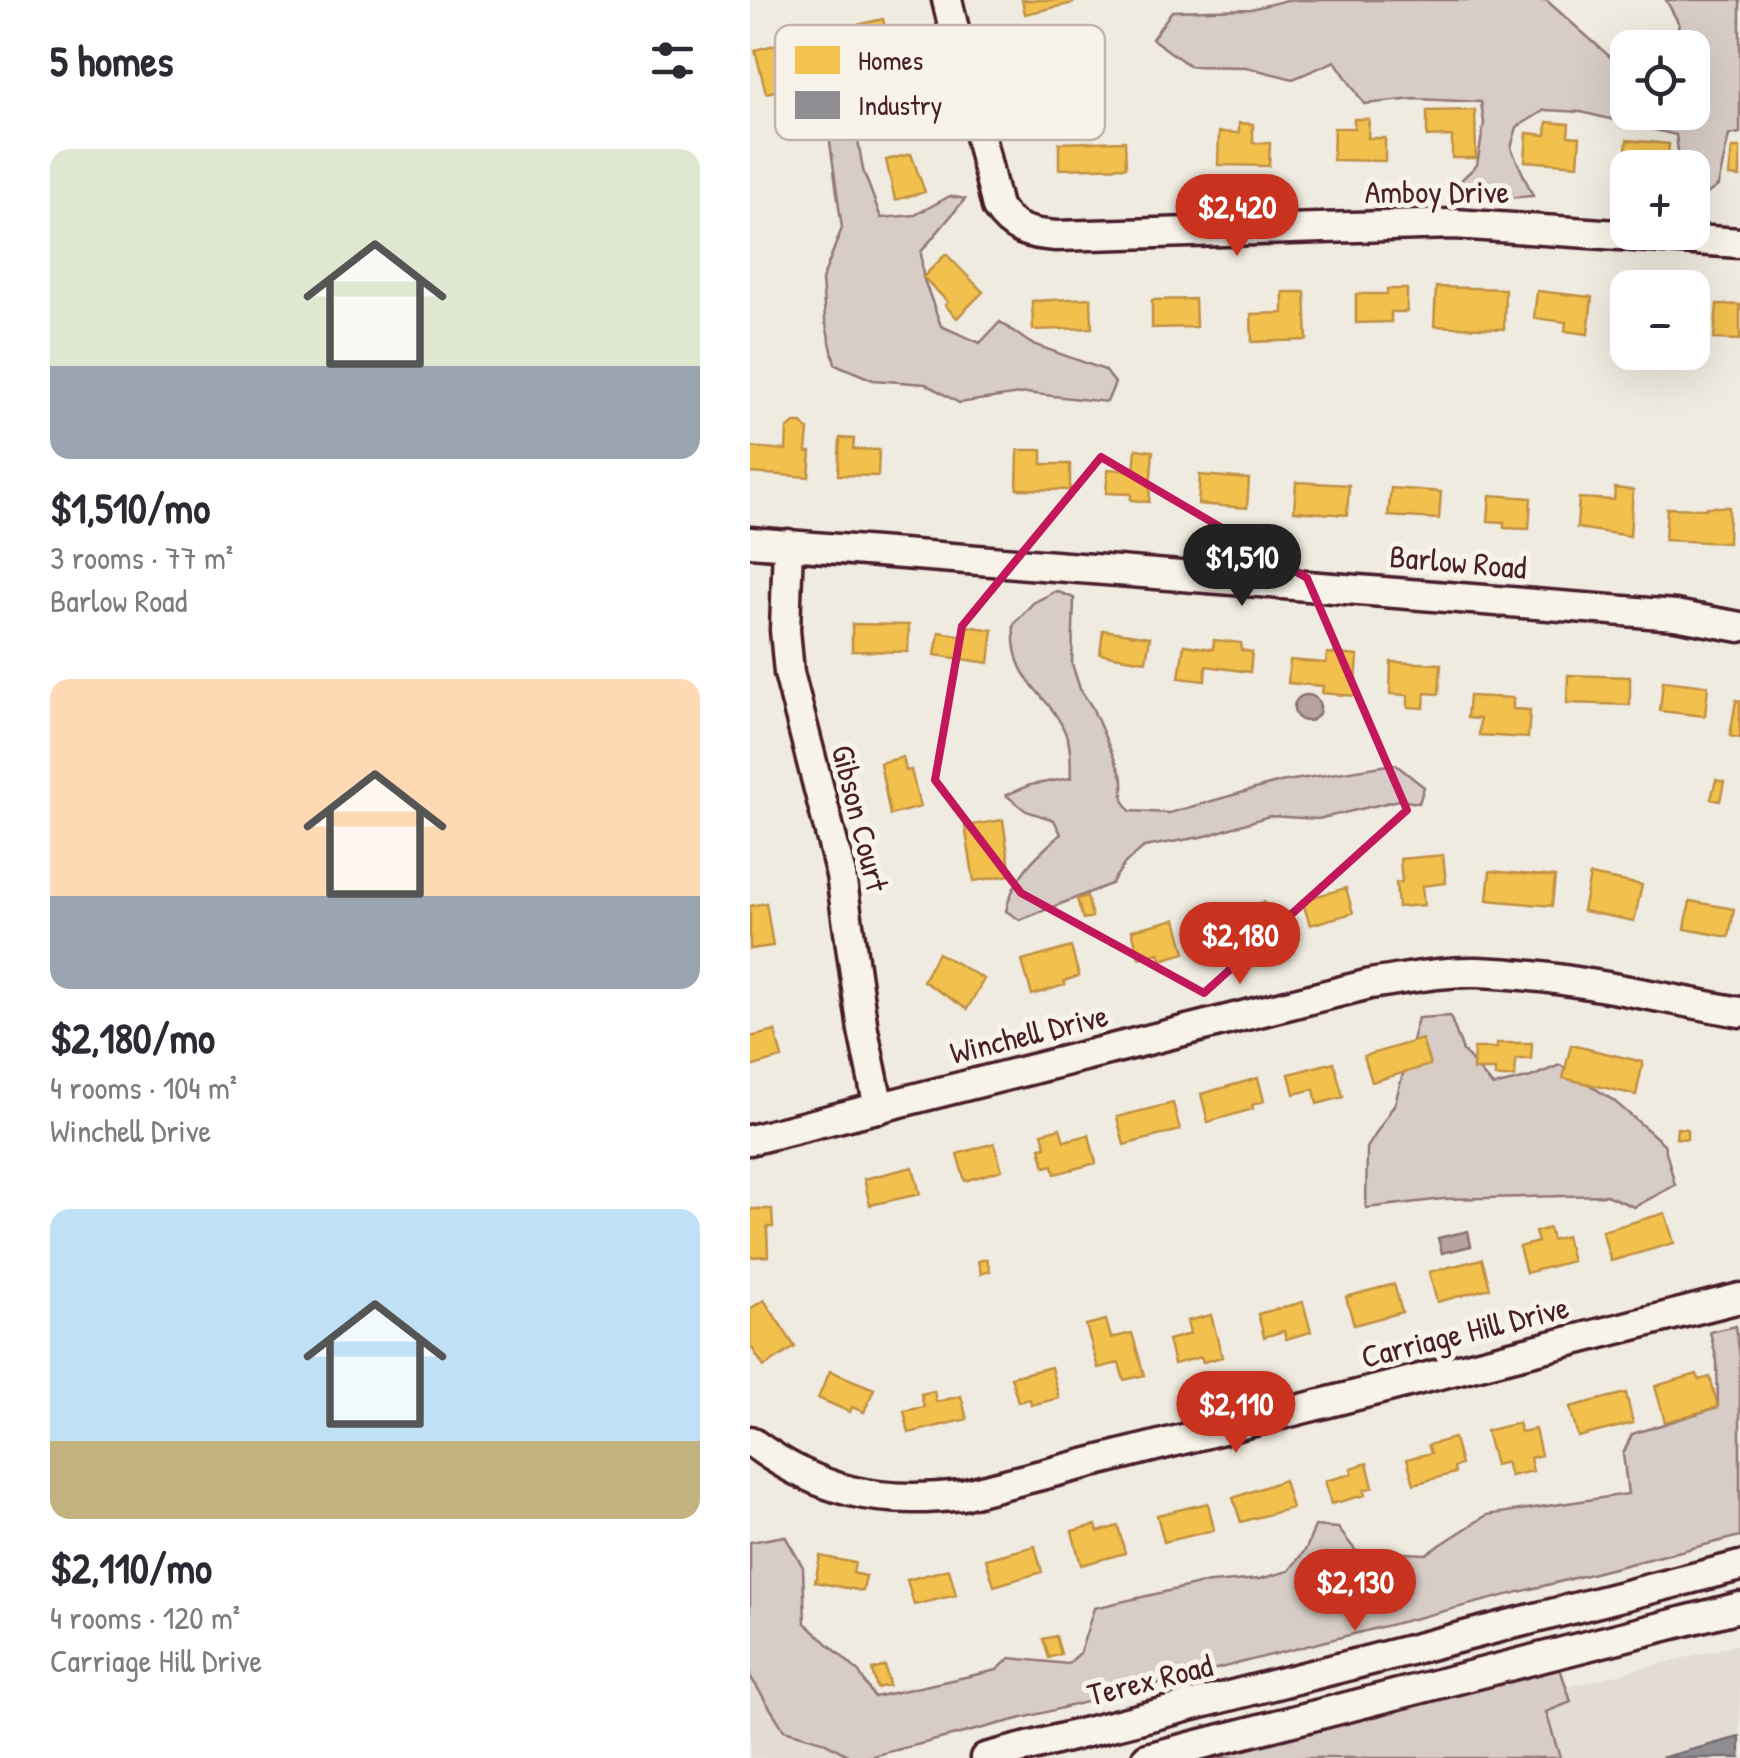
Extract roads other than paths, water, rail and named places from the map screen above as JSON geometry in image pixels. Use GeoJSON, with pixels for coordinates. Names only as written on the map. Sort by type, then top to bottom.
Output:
{"type":"FeatureCollection","features":[{"type":"Feature","properties":{"kind":"street","name":"Amboy Drive"},"geometry":{"type":"LineString","coordinates":[[947,0],[953,25]]}},
{"type":"Feature","properties":{"kind":"street","name":"Amboy Drive"},"geometry":{"type":"LineString","coordinates":[[981,140],[997,207],[1014,226],[1028,234],[1454,224],[1740,243]]}},
{"type":"Feature","properties":{"kind":"street","name":"Barlow Road"},"geometry":{"type":"LineString","coordinates":[[750,542],[1675,615],[1740,627]]}},
{"type":"Feature","properties":{"kind":"street","name":"Gibson Court"},"geometry":{"type":"LineString","coordinates":[[788,544],[784,630],[789,673],[842,875],[863,1030],[879,1108]]}},
{"type":"Feature","properties":{"kind":"street","name":"Winchell Drive"},"geometry":{"type":"LineString","coordinates":[[750,1140],[1370,984],[1435,974],[1477,972],[1563,981],[1740,1012]]}},
{"type":"Feature","properties":{"kind":"street","name":"Carriage Hill Drive"},"geometry":{"type":"LineString","coordinates":[[750,1440],[807,1478],[863,1494],[901,1500],[962,1495],[1740,1298]]}},
{"type":"Feature","properties":{"kind":"street","name":"Terex Road"},"geometry":{"type":"LineString","coordinates":[[985,1758],[1740,1566]]}},
{"type":"Feature","properties":{"kind":"street"},"geometry":{"type":"LineString","coordinates":[[1147,1758],[1740,1607]]}},
{"type":"Feature","properties":{"kind":"street"},"geometry":{"type":"LineString","coordinates":[[1558,1613],[1568,1651]]}}]}
